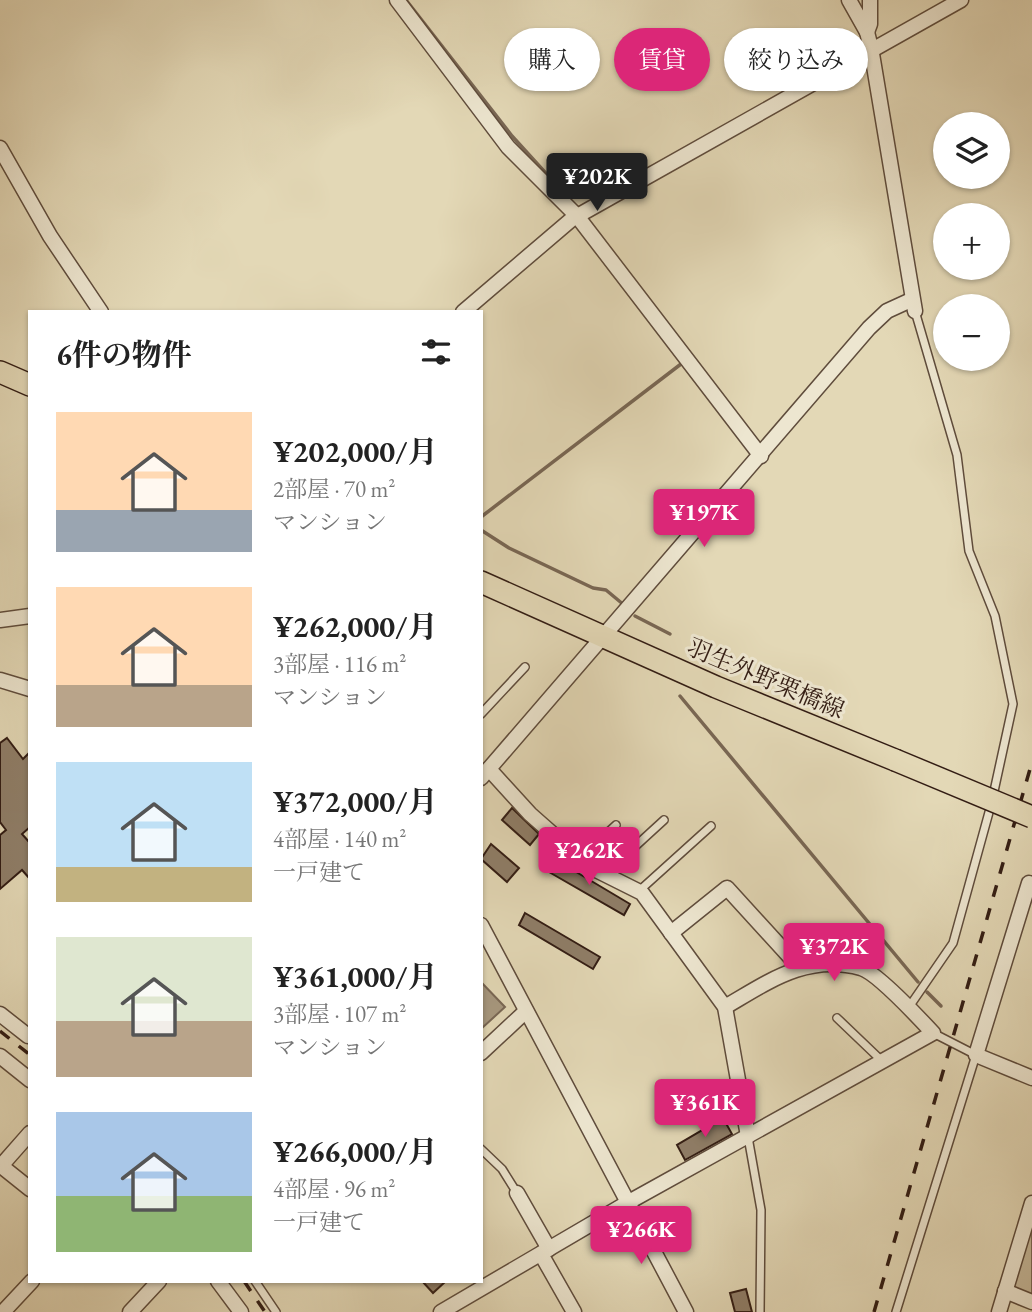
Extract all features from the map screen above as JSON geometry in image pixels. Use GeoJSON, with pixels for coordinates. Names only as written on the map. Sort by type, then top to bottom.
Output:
{"type":"FeatureCollection","features":[{"type":"Feature","properties":{"kind":"main road"},"geometry":{"type":"LineString","coordinates":[[0,372],[28,384]]}},
{"type":"Feature","properties":{"kind":"main road","name":"羽生外野栗橋線"},"geometry":{"type":"LineString","coordinates":[[483,583],[1032,817]]}},
{"type":"Feature","properties":{"kind":"street"},"geometry":{"type":"LineString","coordinates":[[397,0],[508,147],[577,216],[761,456]]}},
{"type":"Feature","properties":{"kind":"street"},"geometry":{"type":"LineString","coordinates":[[849,0],[865,28]]}},
{"type":"Feature","properties":{"kind":"street"},"geometry":{"type":"LineString","coordinates":[[868,29],[870,0]]}},
{"type":"Feature","properties":{"kind":"street"},"geometry":{"type":"LineString","coordinates":[[465,310],[577,216],[871,48],[961,0]]}},
{"type":"Feature","properties":{"kind":"street"},"geometry":{"type":"LineString","coordinates":[[748,1136],[725,1007],[639,892],[580,858],[484,769],[605,637],[869,328],[887,311],[913,306],[868,36]]}},
{"type":"Feature","properties":{"kind":"street"},"geometry":{"type":"LineString","coordinates":[[0,148],[50,236],[101,310]]}},
{"type":"Feature","properties":{"kind":"street"},"geometry":{"type":"LineString","coordinates":[[0,620],[28,616]]}},
{"type":"Feature","properties":{"kind":"street"},"geometry":{"type":"LineString","coordinates":[[0,680],[28,687]]}},
{"type":"Feature","properties":{"kind":"street"},"geometry":{"type":"LineString","coordinates":[[1029,883],[976,1055],[1032,1078]]}},
{"type":"Feature","properties":{"kind":"street"},"geometry":{"type":"LineString","coordinates":[[671,933],[727,888],[800,968]]}},
{"type":"Feature","properties":{"kind":"street"},"geometry":{"type":"LineString","coordinates":[[483,929],[686,1312]]}},
{"type":"Feature","properties":{"kind":"street"},"geometry":{"type":"LineString","coordinates":[[441,1312],[627,1203],[933,1033],[909,1008],[863,969],[824,964],[788,970],[725,1007]]}},
{"type":"Feature","properties":{"kind":"street"},"geometry":{"type":"LineString","coordinates":[[483,1052],[526,1011]]}},
{"type":"Feature","properties":{"kind":"street"},"geometry":{"type":"LineString","coordinates":[[0,1014],[28,1036]]}},
{"type":"Feature","properties":{"kind":"street"},"geometry":{"type":"LineString","coordinates":[[0,1056],[28,1078]]}},
{"type":"Feature","properties":{"kind":"street"},"geometry":{"type":"LineString","coordinates":[[28,1135],[0,1166],[28,1187]]}},
{"type":"Feature","properties":{"kind":"street"},"geometry":{"type":"LineString","coordinates":[[517,1194],[573,1312]]}},
{"type":"Feature","properties":{"kind":"street"},"geometry":{"type":"LineString","coordinates":[[999,1312],[1032,1203]]}},
{"type":"Feature","properties":{"kind":"street"},"geometry":{"type":"LineString","coordinates":[[4,1312],[30,1283]]}},
{"type":"Feature","properties":{"kind":"street"},"geometry":{"type":"LineString","coordinates":[[130,1312],[153,1283]]}},
{"type":"Feature","properties":{"kind":"street"},"geometry":{"type":"LineString","coordinates":[[219,1283],[241,1312]]}},
{"type":"Feature","properties":{"kind":"street"},"geometry":{"type":"LineString","coordinates":[[1005,1291],[1032,1302]]}},
{"type":"Feature","properties":{"kind":"lane"},"geometry":{"type":"LineString","coordinates":[[909,1008],[953,943],[991,805],[1013,704],[995,616],[969,551],[957,455],[913,306]]}},
{"type":"Feature","properties":{"kind":"lane"},"geometry":{"type":"LineString","coordinates":[[483,712],[525,667]]}},
{"type":"Feature","properties":{"kind":"lane"},"geometry":{"type":"LineString","coordinates":[[604,874],[664,820]]}},
{"type":"Feature","properties":{"kind":"lane"},"geometry":{"type":"LineString","coordinates":[[580,858],[616,825]]}},
{"type":"Feature","properties":{"kind":"lane"},"geometry":{"type":"LineString","coordinates":[[639,892],[711,826]]}},
{"type":"Feature","properties":{"kind":"lane"},"geometry":{"type":"LineString","coordinates":[[837,1017],[883,1061]]}},
{"type":"Feature","properties":{"kind":"lane"},"geometry":{"type":"LineString","coordinates":[[896,1312],[976,1055],[933,1033]]}},
{"type":"Feature","properties":{"kind":"lane"},"geometry":{"type":"LineString","coordinates":[[748,1136],[761,1210],[760,1312]]}},
{"type":"Feature","properties":{"kind":"lane"},"geometry":{"type":"LineString","coordinates":[[483,1151],[502,1169],[517,1194]]}},
{"type":"Feature","properties":{"kind":"lane"},"geometry":{"type":"LineString","coordinates":[[256,1283],[276,1312]]}},
{"type":"Feature","properties":{"kind":"shaded area"},"geometry":{"type":"Polygon","coordinates":[[[483,984],[505,1007],[483,1027],[483,984]]]}},
{"type":"Feature","properties":{"kind":"shaded area"},"geometry":{"type":"Polygon","coordinates":[[[1032,1213],[1032,1298],[1010,1289],[1032,1213]]]}},
{"type":"Feature","properties":{"kind":"building"},"geometry":{"type":"Polygon","coordinates":[[[7,738],[23,759],[28,754],[28,829],[22,834],[28,841],[28,877],[22,870],[0,889],[0,835],[6,830],[0,822],[0,743],[7,738]]]}},
{"type":"Feature","properties":{"kind":"building"},"geometry":{"type":"Polygon","coordinates":[[[512,808],[539,834],[530,845],[502,820],[512,808]]]}},
{"type":"Feature","properties":{"kind":"building"},"geometry":{"type":"Polygon","coordinates":[[[491,844],[519,868],[507,882],[483,861],[491,844]]]}},
{"type":"Feature","properties":{"kind":"building"},"geometry":{"type":"Polygon","coordinates":[[[556,860],[630,904],[624,915],[549,872],[556,860]]]}},
{"type":"Feature","properties":{"kind":"building"},"geometry":{"type":"Polygon","coordinates":[[[525,913],[600,957],[593,969],[519,925],[525,913]]]}},
{"type":"Feature","properties":{"kind":"building"},"geometry":{"type":"Polygon","coordinates":[[[723,1118],[732,1134],[685,1160],[677,1145],[723,1118]]]}},
{"type":"Feature","properties":{"kind":"building"},"geometry":{"type":"Polygon","coordinates":[[[424,1283],[444,1283],[433,1293],[424,1283]]]}},
{"type":"Feature","properties":{"kind":"building"},"geometry":{"type":"Polygon","coordinates":[[[746,1289],[752,1312],[735,1312],[730,1293],[746,1289]]]}},
{"type":"Feature","properties":{"kind":"waterway"},"geometry":{"type":"LineString","coordinates":[[406,0],[512,136],[562,191]]}},
{"type":"Feature","properties":{"kind":"waterway"},"geometry":{"type":"LineString","coordinates":[[483,515],[681,364]]}},
{"type":"Feature","properties":{"kind":"waterway"},"geometry":{"type":"LineString","coordinates":[[483,531],[509,548],[593,588],[606,590],[624,605]]}},
{"type":"Feature","properties":{"kind":"waterway"},"geometry":{"type":"LineString","coordinates":[[635,616],[670,634]]}},
{"type":"Feature","properties":{"kind":"waterway"},"geometry":{"type":"LineString","coordinates":[[680,696],[918,982]]}},
{"type":"Feature","properties":{"kind":"waterway"},"geometry":{"type":"LineString","coordinates":[[927,992],[941,1006]]}},
{"type":"Feature","properties":{"kind":"railway"},"geometry":{"type":"LineString","coordinates":[[874,1312],[1032,762]]}},
{"type":"Feature","properties":{"kind":"railway"},"geometry":{"type":"LineString","coordinates":[[0,1031],[28,1053]]}},
{"type":"Feature","properties":{"kind":"railway"},"geometry":{"type":"LineString","coordinates":[[245,1283],[265,1312]]}}]}
